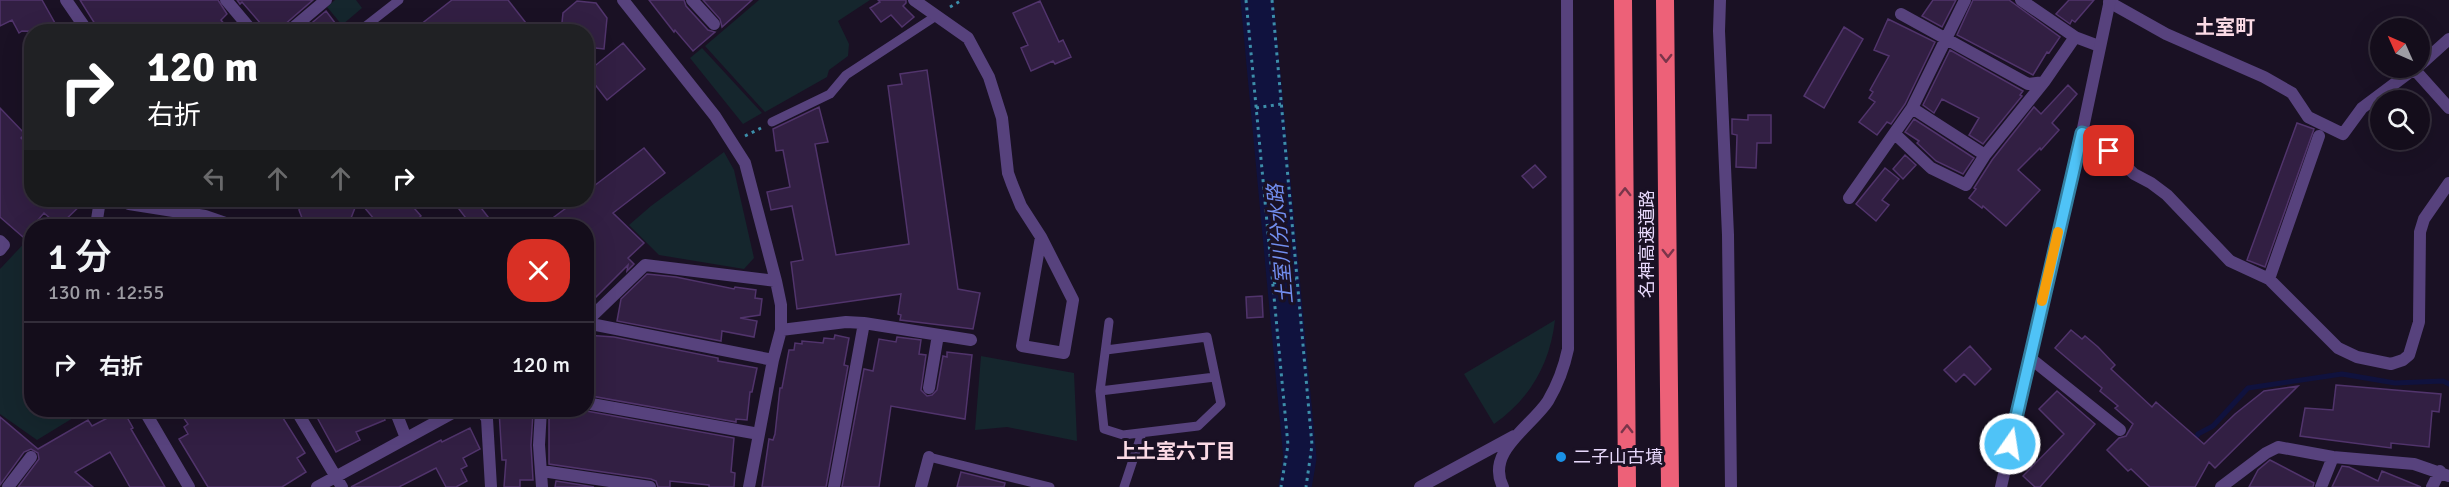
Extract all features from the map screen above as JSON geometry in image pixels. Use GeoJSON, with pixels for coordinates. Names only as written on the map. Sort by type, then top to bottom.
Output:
{"type":"FeatureCollection","features":[{"type":"Feature","properties":{"kind":"highway","name":"名神高速道路"},"geometry":{"type":"LineString","coordinates":[[1623,0],[1627,487]]}},
{"type":"Feature","properties":{"kind":"highway","name":"名神高速道路"},"geometry":{"type":"LineString","coordinates":[[1665,0],[1670,487]]}},
{"type":"Feature","properties":{"kind":"street"},"geometry":{"type":"LineString","coordinates":[[66,0],[82,24]]}},
{"type":"Feature","properties":{"kind":"street"},"geometry":{"type":"LineString","coordinates":[[226,0],[246,24]]}},
{"type":"Feature","properties":{"kind":"street"},"geometry":{"type":"LineString","coordinates":[[298,24],[326,0]]}},
{"type":"Feature","properties":{"kind":"street"},"geometry":{"type":"LineString","coordinates":[[623,0],[715,116],[745,163],[776,281],[781,305],[781,330],[773,360],[749,487]]}},
{"type":"Feature","properties":{"kind":"street"},"geometry":{"type":"LineString","coordinates":[[692,0],[714,24]]}},
{"type":"Feature","properties":{"kind":"street"},"geometry":{"type":"LineString","coordinates":[[914,0],[968,38],[984,67],[1002,118],[1010,178],[1021,206],[1041,237],[1073,300],[1064,353],[1022,346],[1041,237]]}},
{"type":"Feature","properties":{"kind":"street"},"geometry":{"type":"LineString","coordinates":[[1503,487],[1498,473],[1499,459],[1547,403],[1562,375],[1568,349],[1567,0]]}},
{"type":"Feature","properties":{"kind":"street"},"geometry":{"type":"LineString","coordinates":[[1720,0],[1719,32],[1728,235],[1731,487]]}},
{"type":"Feature","properties":{"kind":"street"},"geometry":{"type":"LineString","coordinates":[[1849,198],[1912,108],[1944,38],[1965,0]]}},
{"type":"Feature","properties":{"kind":"street"},"geometry":{"type":"LineString","coordinates":[[2021,0],[2075,37],[2099,46]]}},
{"type":"Feature","properties":{"kind":"street"},"geometry":{"type":"LineString","coordinates":[[2001,487],[2082,133],[2109,1],[2166,33],[2264,77],[2292,93],[2308,117],[2343,134],[2362,108],[2402,78]]}},
{"type":"Feature","properties":{"kind":"street"},"geometry":{"type":"LineString","coordinates":[[1900,14],[2028,84],[2044,82]]}},
{"type":"Feature","properties":{"kind":"street"},"geometry":{"type":"LineString","coordinates":[[1895,134],[1930,168],[1966,185],[1984,155],[2044,82],[2075,37]]}},
{"type":"Feature","properties":{"kind":"street"},"geometry":{"type":"LineString","coordinates":[[2430,56],[2449,39]]}},
{"type":"Feature","properties":{"kind":"street"},"geometry":{"type":"LineString","coordinates":[[2426,78],[2449,108]]}},
{"type":"Feature","properties":{"kind":"street"},"geometry":{"type":"LineString","coordinates":[[1912,108],[1984,155]]}},
{"type":"Feature","properties":{"kind":"street"},"geometry":{"type":"LineString","coordinates":[[2082,133],[2097,139],[2134,174],[2167,195],[2230,261],[2270,279],[2342,351],[2357,357],[2391,364],[2409,355],[2419,322],[2421,225],[2449,183]]}},
{"type":"Feature","properties":{"kind":"street"},"geometry":{"type":"LineString","coordinates":[[2270,279],[2319,136]]}},
{"type":"Feature","properties":{"kind":"street"},"geometry":{"type":"LineString","coordinates":[[148,207],[214,219]]}},
{"type":"Feature","properties":{"kind":"street"},"geometry":{"type":"LineString","coordinates":[[0,241],[4,245],[0,250]]}},
{"type":"Feature","properties":{"kind":"street"},"geometry":{"type":"LineString","coordinates":[[594,315],[645,265],[776,281]]}},
{"type":"Feature","properties":{"kind":"street"},"geometry":{"type":"LineString","coordinates":[[781,330],[846,322],[971,340]]}},
{"type":"Feature","properties":{"kind":"street"},"geometry":{"type":"LineString","coordinates":[[834,487],[864,323]]}},
{"type":"Feature","properties":{"kind":"street"},"geometry":{"type":"LineString","coordinates":[[594,325],[773,360]]}},
{"type":"Feature","properties":{"kind":"street"},"geometry":{"type":"LineString","coordinates":[[929,388],[938,335]]}},
{"type":"Feature","properties":{"kind":"street"},"geometry":{"type":"LineString","coordinates":[[2030,358],[2120,430]]}},
{"type":"Feature","properties":{"kind":"street"},"geometry":{"type":"LineString","coordinates":[[594,404],[759,434]]}},
{"type":"Feature","properties":{"kind":"street"},"geometry":{"type":"LineString","coordinates":[[148,417],[189,487]]}},
{"type":"Feature","properties":{"kind":"street"},"geometry":{"type":"LineString","coordinates":[[300,417],[342,487]]}},
{"type":"Feature","properties":{"kind":"street"},"geometry":{"type":"LineString","coordinates":[[397,417],[406,438]]}},
{"type":"Feature","properties":{"kind":"street"},"geometry":{"type":"LineString","coordinates":[[317,487],[445,417]]}},
{"type":"Feature","properties":{"kind":"street"},"geometry":{"type":"LineString","coordinates":[[486,417],[491,487]]}},
{"type":"Feature","properties":{"kind":"street"},"geometry":{"type":"LineString","coordinates":[[541,417],[539,446],[542,487]]}},
{"type":"Feature","properties":{"kind":"street"},"geometry":{"type":"LineString","coordinates":[[1420,487],[1520,432]]}},
{"type":"Feature","properties":{"kind":"street"},"geometry":{"type":"LineString","coordinates":[[2221,487],[2278,447],[2334,458],[2415,464],[2444,473],[2432,487]]}},
{"type":"Feature","properties":{"kind":"street"},"geometry":{"type":"LineString","coordinates":[[8,487],[31,457]]}},
{"type":"Feature","properties":{"kind":"street"},"geometry":{"type":"LineString","coordinates":[[921,487],[929,457]]}},
{"type":"Feature","properties":{"kind":"street"},"geometry":{"type":"LineString","coordinates":[[2321,487],[2334,458]]}},
{"type":"Feature","properties":{"kind":"street"},"geometry":{"type":"LineString","coordinates":[[542,471],[650,487]]}},
{"type":"Feature","properties":{"kind":"lane"},"geometry":{"type":"LineString","coordinates":[[368,24],[399,0]]}},
{"type":"Feature","properties":{"kind":"lane"},"geometry":{"type":"LineString","coordinates":[[772,122],[830,94],[846,75],[936,16]]}},
{"type":"Feature","properties":{"kind":"lane"},"geometry":{"type":"LineString","coordinates":[[1106,350],[1207,338],[1221,404],[1198,426],[1123,435],[1104,429],[1100,391],[1109,322]]}},
{"type":"Feature","properties":{"kind":"lane"},"geometry":{"type":"LineString","coordinates":[[1100,391],[1215,378]]}},
{"type":"Feature","properties":{"kind":"lane"},"geometry":{"type":"LineString","coordinates":[[1124,487],[1142,433]]}},
{"type":"Feature","properties":{"kind":"lane"},"geometry":{"type":"LineString","coordinates":[[929,457],[1050,487]]}},
{"type":"Feature","properties":{"kind":"path"},"geometry":{"type":"LineString","coordinates":[[1246,0],[1288,445],[1281,487]]}},
{"type":"Feature","properties":{"kind":"path"},"geometry":{"type":"LineString","coordinates":[[1272,0],[1294,280],[1312,445],[1306,487]]}},
{"type":"Feature","properties":{"kind":"path"},"geometry":{"type":"LineString","coordinates":[[1256,108],[1281,104]]}},
{"type":"Feature","properties":{"kind":"path"},"geometry":{"type":"LineString","coordinates":[[1274,282],[1294,280]]}},
{"type":"Feature","properties":{"kind":"shaded area"},"geometry":{"type":"Polygon","coordinates":[[[335,0],[356,0],[362,8],[341,24],[327,7],[335,0]]]}},
{"type":"Feature","properties":{"kind":"shaded area"},"geometry":{"type":"Polygon","coordinates":[[[759,0],[870,0],[838,21],[849,44],[848,56],[829,70],[827,77],[765,112],[705,46],[759,0]]]}},
{"type":"Feature","properties":{"kind":"shaded area"},"geometry":{"type":"Polygon","coordinates":[[[702,48],[762,113],[743,124],[690,58],[702,48]]]}},
{"type":"Feature","properties":{"kind":"shaded area"},"geometry":{"type":"Polygon","coordinates":[[[724,152],[734,170],[754,258],[744,269],[659,255],[629,225],[724,152]]]}},
{"type":"Feature","properties":{"kind":"shaded area"},"geometry":{"type":"Polygon","coordinates":[[[24,243],[24,417],[73,418],[37,440],[0,414],[0,269],[24,243]]]}},
{"type":"Feature","properties":{"kind":"shaded area"},"geometry":{"type":"Polygon","coordinates":[[[1555,320],[1548,351],[1536,379],[1518,403],[1494,424],[1464,374],[1555,320]]]}},
{"type":"Feature","properties":{"kind":"shaded area"},"geometry":{"type":"Polygon","coordinates":[[[981,356],[1074,373],[1077,441],[1007,427],[975,430],[981,356]]]}},
{"type":"Feature","properties":{"kind":"building"},"geometry":{"type":"Polygon","coordinates":[[[0,0],[42,0],[56,24],[24,24],[24,31],[19,33],[12,20],[0,26],[0,0]]]}},
{"type":"Feature","properties":{"kind":"building"},"geometry":{"type":"Polygon","coordinates":[[[80,0],[218,0],[227,14],[221,20],[224,24],[95,24],[80,0]]]}},
{"type":"Feature","properties":{"kind":"building"},"geometry":{"type":"Polygon","coordinates":[[[237,0],[313,0],[285,24],[261,24],[242,2],[240,4],[237,0]]]}},
{"type":"Feature","properties":{"kind":"building"},"geometry":{"type":"Polygon","coordinates":[[[452,0],[508,0],[527,24],[421,24],[452,0]]]}},
{"type":"Feature","properties":{"kind":"building"},"geometry":{"type":"Polygon","coordinates":[[[649,0],[684,0],[686,6],[708,30],[715,32],[693,51],[675,30],[674,32],[649,0]]]}},
{"type":"Feature","properties":{"kind":"building"},"geometry":{"type":"Polygon","coordinates":[[[703,0],[752,0],[722,27],[720,19],[703,0]]]}},
{"type":"Feature","properties":{"kind":"building"},"geometry":{"type":"Polygon","coordinates":[[[878,0],[906,0],[903,6],[914,17],[902,27],[891,15],[881,22],[870,8],[880,2],[878,0]]]}},
{"type":"Feature","properties":{"kind":"building"},"geometry":{"type":"Polygon","coordinates":[[[1933,0],[1956,0],[1942,27],[1922,16],[1933,0]]]}},
{"type":"Feature","properties":{"kind":"building"},"geometry":{"type":"Polygon","coordinates":[[[1973,0],[2009,0],[2060,37],[2049,53],[2047,52],[2033,75],[1957,35],[1973,0]]]}},
{"type":"Feature","properties":{"kind":"building"},"geometry":{"type":"Polygon","coordinates":[[[2069,0],[2094,0],[2075,22],[2072,20],[2070,24],[2056,14],[2069,0]]]}},
{"type":"Feature","properties":{"kind":"building"},"geometry":{"type":"Polygon","coordinates":[[[577,1],[596,3],[607,18],[604,49],[594,48],[594,24],[562,24],[563,13],[577,1]]]}},
{"type":"Feature","properties":{"kind":"building"},"geometry":{"type":"Polygon","coordinates":[[[1040,1],[1059,42],[1063,40],[1071,57],[1055,64],[1053,61],[1031,71],[1021,48],[1028,45],[1013,13],[1040,1]]]}},
{"type":"Feature","properties":{"kind":"building"},"geometry":{"type":"Polygon","coordinates":[[[326,11],[336,24],[311,24],[326,11]]]}},
{"type":"Feature","properties":{"kind":"building"},"geometry":{"type":"Polygon","coordinates":[[[1888,19],[1935,42],[1905,104],[1891,124],[1887,122],[1877,135],[1859,122],[1875,102],[1869,98],[1873,92],[1870,90],[1889,56],[1874,50],[1888,19]]]}},
{"type":"Feature","properties":{"kind":"building"},"geometry":{"type":"Polygon","coordinates":[[[1844,27],[1863,39],[1824,108],[1804,96],[1844,27]]]}},
{"type":"Feature","properties":{"kind":"building"},"geometry":{"type":"Polygon","coordinates":[[[623,43],[645,69],[607,100],[594,83],[594,67],[623,43]]]}},
{"type":"Feature","properties":{"kind":"building"},"geometry":{"type":"Polygon","coordinates":[[[1950,50],[2023,91],[2020,95],[2022,96],[1983,144],[1969,135],[1979,118],[1942,99],[1934,113],[1923,105],[1950,50]]]}},
{"type":"Feature","properties":{"kind":"building"},"geometry":{"type":"Polygon","coordinates":[[[927,70],[958,289],[980,293],[973,329],[900,320],[901,315],[898,314],[901,294],[797,309],[791,262],[803,260],[792,206],[771,210],[767,192],[790,187],[783,150],[776,151],[773,129],[819,107],[828,142],[815,144],[836,255],[909,244],[888,86],[902,84],[900,74],[927,70]]]}},
{"type":"Feature","properties":{"kind":"building"},"geometry":{"type":"Polygon","coordinates":[[[2068,85],[2077,94],[2052,123],[2059,130],[2018,170],[2040,190],[2006,226],[1983,206],[1982,208],[1969,198],[1992,160],[2034,107],[2041,114],[2068,85]]]}},
{"type":"Feature","properties":{"kind":"building"},"geometry":{"type":"Polygon","coordinates":[[[0,108],[24,133],[21,138],[24,141],[24,207],[79,207],[66,219],[51,219],[44,213],[39,219],[24,219],[23,237],[0,217],[0,108]]]}},
{"type":"Feature","properties":{"kind":"building"},"geometry":{"type":"Polygon","coordinates":[[[1748,115],[1771,115],[1771,143],[1757,143],[1756,168],[1736,167],[1737,135],[1732,134],[1732,119],[1748,120],[1748,115]]]}},
{"type":"Feature","properties":{"kind":"building"},"geometry":{"type":"Polygon","coordinates":[[[1914,119],[1974,158],[1963,174],[1936,161],[1917,143],[1919,141],[1905,132],[1914,119]]]}},
{"type":"Feature","properties":{"kind":"building"},"geometry":{"type":"Polygon","coordinates":[[[2297,123],[2314,129],[2265,267],[2247,260],[2297,123]]]}},
{"type":"Feature","properties":{"kind":"building"},"geometry":{"type":"Polygon","coordinates":[[[644,148],[665,173],[613,213],[644,243],[628,258],[634,264],[627,271],[628,265],[596,297],[594,294],[594,219],[551,219],[568,207],[594,207],[594,186],[644,148]]]}},
{"type":"Feature","properties":{"kind":"building"},"geometry":{"type":"Polygon","coordinates":[[[1905,155],[1916,165],[1903,179],[1893,169],[1905,155]]]}},
{"type":"Feature","properties":{"kind":"building"},"geometry":{"type":"Polygon","coordinates":[[[1535,165],[1546,177],[1533,188],[1522,176],[1535,165]]]}},
{"type":"Feature","properties":{"kind":"building"},"geometry":{"type":"Polygon","coordinates":[[[1885,168],[1899,179],[1882,200],[1889,205],[1876,221],[1856,204],[1885,168]]]}},
{"type":"Feature","properties":{"kind":"building"},"geometry":{"type":"Polygon","coordinates":[[[300,207],[355,207],[351,219],[302,219],[300,207]]]}},
{"type":"Feature","properties":{"kind":"building"},"geometry":{"type":"Polygon","coordinates":[[[364,207],[413,207],[421,216],[417,219],[374,219],[364,207]]]}},
{"type":"Feature","properties":{"kind":"building"},"geometry":{"type":"Polygon","coordinates":[[[457,207],[480,207],[490,219],[467,219],[457,207]]]}},
{"type":"Feature","properties":{"kind":"building"},"geometry":{"type":"Polygon","coordinates":[[[647,274],[676,277],[734,289],[735,287],[756,290],[755,298],[762,299],[760,315],[740,318],[757,321],[754,337],[722,331],[721,341],[617,321],[621,299],[647,274]]]}},
{"type":"Feature","properties":{"kind":"building"},"geometry":{"type":"Polygon","coordinates":[[[1262,296],[1263,317],[1247,318],[1246,297],[1262,296]]]}},
{"type":"Feature","properties":{"kind":"building"},"geometry":{"type":"Polygon","coordinates":[[[2071,330],[2082,339],[2085,336],[2098,347],[2115,365],[2111,369],[2152,407],[2156,402],[2204,444],[2235,414],[2264,391],[2298,386],[2215,468],[2209,462],[2195,487],[2150,487],[2131,469],[2128,471],[2107,450],[2119,438],[2126,436],[2133,424],[2115,408],[2118,406],[2100,391],[2102,388],[2055,348],[2071,330]]]}},
{"type":"Feature","properties":{"kind":"building"},"geometry":{"type":"Polygon","coordinates":[[[835,335],[849,338],[844,365],[848,366],[826,487],[762,487],[769,439],[773,440],[775,434],[780,388],[782,388],[789,350],[794,350],[795,343],[802,344],[802,341],[823,343],[824,338],[834,339],[835,335]]]}},
{"type":"Feature","properties":{"kind":"building"},"geometry":{"type":"Polygon","coordinates":[[[594,336],[614,337],[757,368],[752,392],[750,392],[747,420],[736,419],[736,422],[594,396],[594,336]]]}},
{"type":"Feature","properties":{"kind":"building"},"geometry":{"type":"Polygon","coordinates":[[[897,337],[921,340],[919,354],[926,355],[921,390],[927,396],[937,390],[943,356],[947,357],[947,352],[972,355],[965,419],[891,406],[879,487],[842,487],[864,369],[873,371],[879,339],[896,342],[897,337]]]}},
{"type":"Feature","properties":{"kind":"building"},"geometry":{"type":"Polygon","coordinates":[[[1970,346],[1991,369],[1975,385],[1964,374],[1956,382],[1944,370],[1970,346]]]}},
{"type":"Feature","properties":{"kind":"building"},"geometry":{"type":"Polygon","coordinates":[[[2336,385],[2441,394],[2439,412],[2432,411],[2429,447],[2391,443],[2391,448],[2300,436],[2305,408],[2333,410],[2336,385]]]}},
{"type":"Feature","properties":{"kind":"building"},"geometry":{"type":"Polygon","coordinates":[[[2057,391],[2095,424],[2040,487],[2035,487],[2023,476],[2064,434],[2039,409],[2057,391]]]}},
{"type":"Feature","properties":{"kind":"building"},"geometry":{"type":"Polygon","coordinates":[[[594,412],[734,438],[731,472],[735,473],[734,487],[709,487],[709,485],[670,481],[670,487],[658,487],[656,481],[651,479],[549,464],[549,417],[594,417],[594,412]]]}},
{"type":"Feature","properties":{"kind":"building"},"geometry":{"type":"Polygon","coordinates":[[[0,417],[38,449],[88,420],[92,426],[109,417],[127,417],[133,428],[131,429],[165,487],[130,487],[110,452],[75,472],[93,487],[18,487],[39,459],[38,453],[31,449],[24,452],[0,485],[0,417]]]}},
{"type":"Feature","properties":{"kind":"building"},"geometry":{"type":"Polygon","coordinates":[[[183,417],[282,417],[305,453],[297,458],[306,472],[282,487],[208,487],[179,439],[188,434],[184,427],[188,424],[183,417]]]}},
{"type":"Feature","properties":{"kind":"building"},"geometry":{"type":"Polygon","coordinates":[[[317,417],[384,417],[385,420],[356,432],[360,440],[336,452],[317,417]]]}},
{"type":"Feature","properties":{"kind":"building"},"geometry":{"type":"Polygon","coordinates":[[[499,417],[533,417],[531,445],[533,480],[520,480],[520,487],[504,487],[506,460],[502,460],[499,417]]]}},
{"type":"Feature","properties":{"kind":"building"},"geometry":{"type":"Polygon","coordinates":[[[470,428],[480,449],[463,458],[467,466],[461,469],[467,481],[456,487],[446,487],[436,468],[399,487],[351,487],[441,440],[442,442],[470,428]]]}},
{"type":"Feature","properties":{"kind":"building"},"geometry":{"type":"Polygon","coordinates":[[[2270,460],[2314,483],[2313,487],[2249,487],[2258,470],[2270,460]]]}},
{"type":"Feature","properties":{"kind":"building"},"geometry":{"type":"Polygon","coordinates":[[[2342,466],[2378,481],[2382,471],[2421,487],[2332,487],[2342,466]]]}},
{"type":"Feature","properties":{"kind":"building"},"geometry":{"type":"Polygon","coordinates":[[[961,472],[1005,483],[1004,487],[957,487],[961,472]]]}},
{"type":"Feature","properties":{"kind":"building"},"geometry":{"type":"Polygon","coordinates":[[[556,481],[594,487],[555,487],[556,481]]]}},
{"type":"Feature","properties":{"kind":"waterway","name":"土室川分水路"},"geometry":{"type":"LineString","coordinates":[[1257,0],[1300,458],[1295,487]]}},
{"type":"Feature","properties":{"kind":"waterway"},"geometry":{"type":"LineString","coordinates":[[2194,441],[2198,434],[2213,426],[2248,388],[2342,374],[2395,383],[2443,381],[2449,384]]}},
{"type":"Feature","properties":{"kind":"slow traffic"},"geometry":{"type":"LineString","coordinates":[[2042,301],[2058,232]]}},
{"type":"Feature","properties":{"kind":"place","name":"二子山古墳"},"geometry":{"type":"Point","coordinates":[1561,457]}},
{"type":"Feature","properties":{"kind":"district","name":"土室町"},"geometry":{"type":"Point","coordinates":[2225,27]}},
{"type":"Feature","properties":{"kind":"district","name":"上土室六丁目"},"geometry":{"type":"Point","coordinates":[1176,451]}},
{"type":"Feature","properties":{"kind":"route"},"geometry":{"type":"LineString","coordinates":[[2010,444],[2082,133],[2097,139],[2109,151]]}}]}
